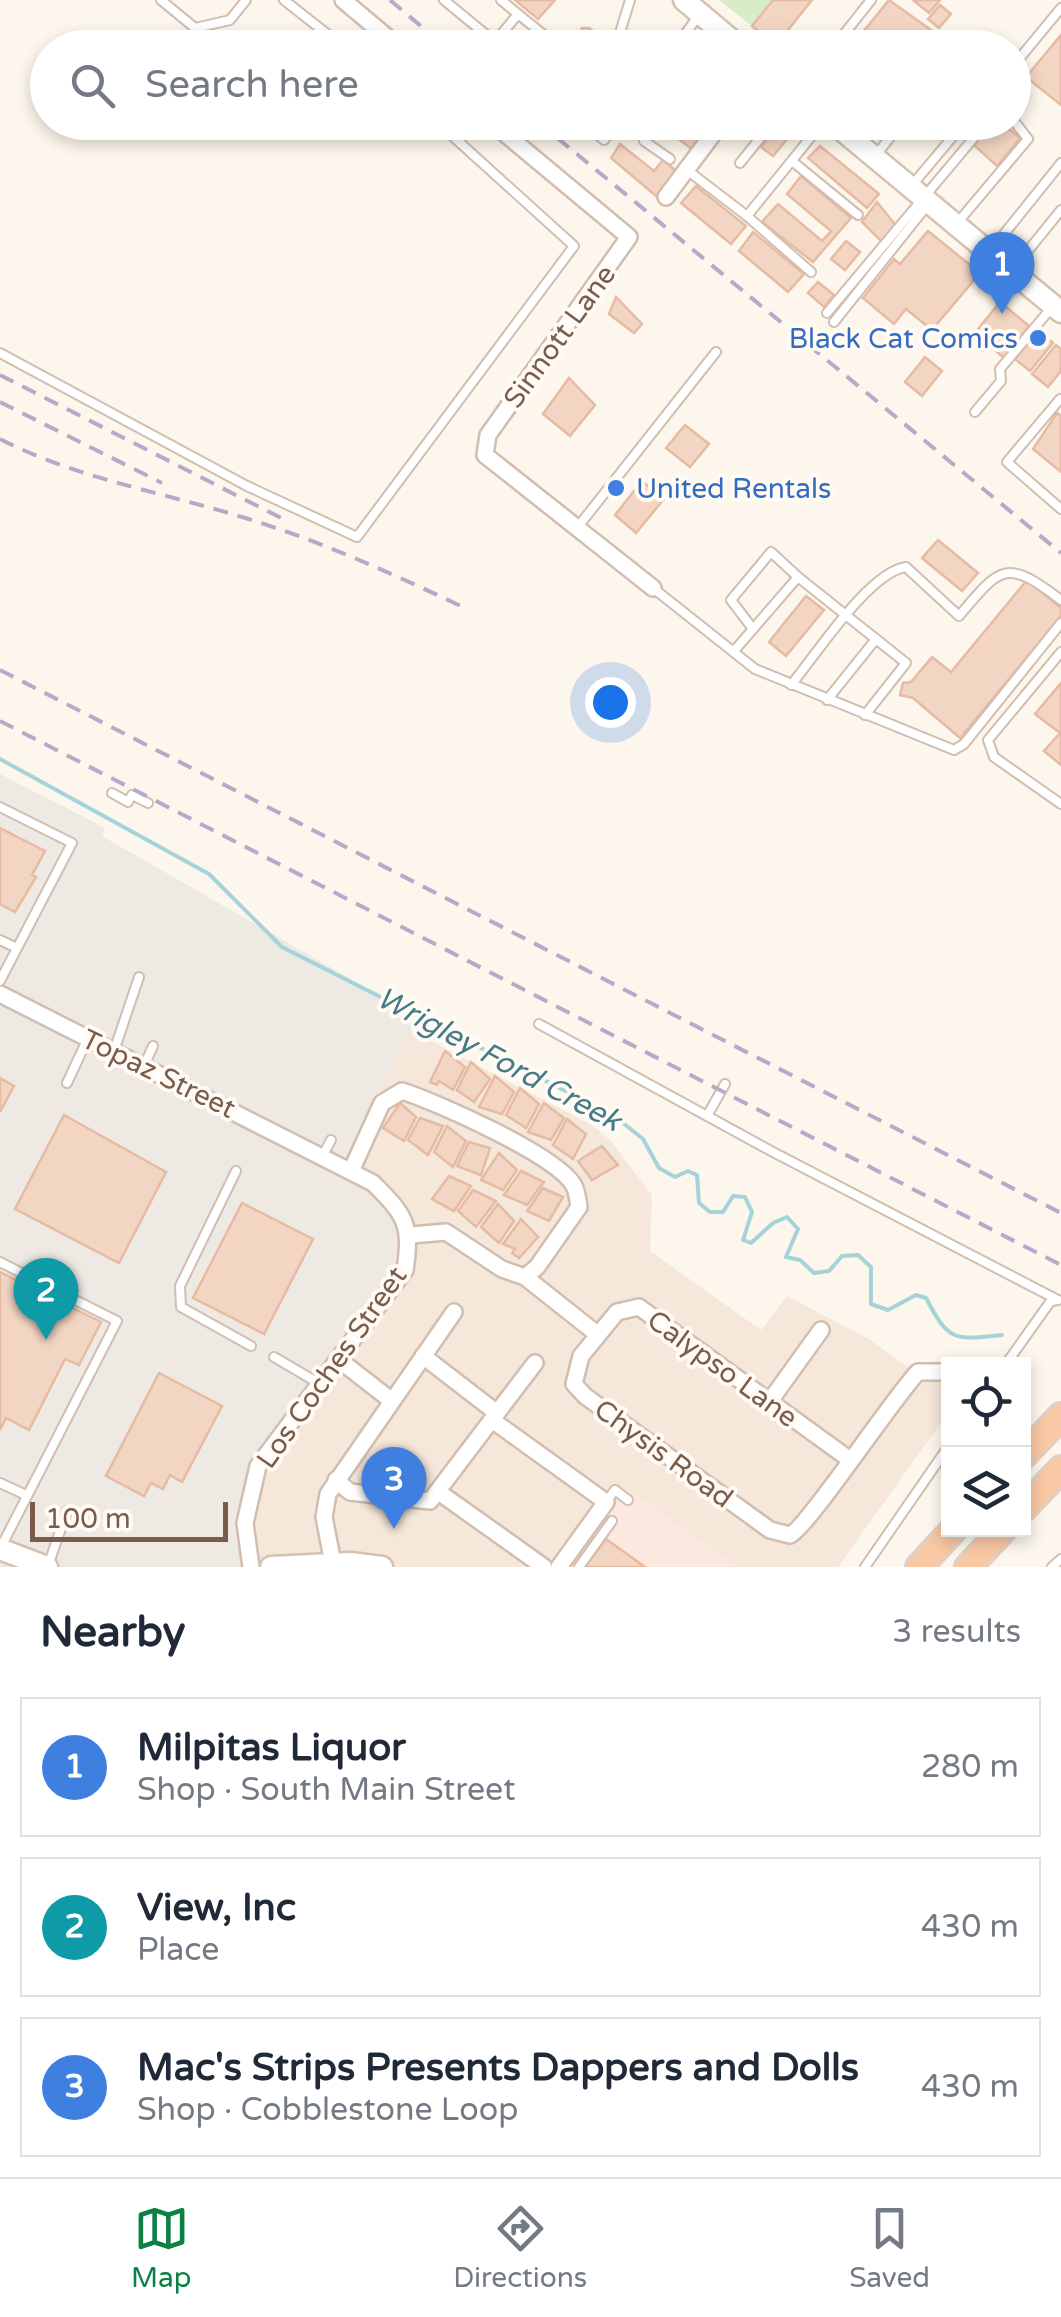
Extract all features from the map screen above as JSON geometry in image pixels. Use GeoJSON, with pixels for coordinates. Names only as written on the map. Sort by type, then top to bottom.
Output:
{"type":"FeatureCollection","features":[{"type":"Feature","properties":{"kind":"highway"},"geometry":{"type":"LineString","coordinates":[[1031,1448],[1061,1416]]}},
{"type":"Feature","properties":{"kind":"highway"},"geometry":{"type":"LineString","coordinates":[[1031,1501],[1061,1469]]}},
{"type":"Feature","properties":{"kind":"highway"},"geometry":{"type":"LineString","coordinates":[[919,1567],[947,1537]]}},
{"type":"Feature","properties":{"kind":"highway"},"geometry":{"type":"LineString","coordinates":[[968,1567],[997,1537]]}},
{"type":"Feature","properties":{"kind":"main road"},"geometry":{"type":"LineString","coordinates":[[692,7],[711,30]]}},
{"type":"Feature","properties":{"kind":"main road"},"geometry":{"type":"LineString","coordinates":[[853,140],[956,225],[997,265],[1057,309]]}},
{"type":"Feature","properties":{"kind":"main road"},"geometry":{"type":"LineString","coordinates":[[0,1549],[47,1567]]}},
{"type":"Feature","properties":{"kind":"main road"},"geometry":{"type":"LineString","coordinates":[[271,1567],[333,1563],[382,1567]]}},
{"type":"Feature","properties":{"kind":"street"},"geometry":{"type":"LineString","coordinates":[[343,0],[379,30]]}},
{"type":"Feature","properties":{"kind":"street","name":"Sinnott Lane"},"geometry":{"type":"LineString","coordinates":[[513,140],[629,237],[488,435],[484,455],[578,528]]}},
{"type":"Feature","properties":{"kind":"street"},"geometry":{"type":"LineString","coordinates":[[666,198],[709,140]]}},
{"type":"Feature","properties":{"kind":"street"},"geometry":{"type":"LineString","coordinates":[[578,528],[653,588]]}},
{"type":"Feature","properties":{"kind":"street","name":"Topaz Street"},"geometry":{"type":"LineString","coordinates":[[0,994],[324,1149]]}},
{"type":"Feature","properties":{"kind":"street"},"geometry":{"type":"LineString","coordinates":[[351,1170],[382,1103],[402,1090],[441,1104],[555,1167],[575,1186],[579,1206],[525,1278]]}},
{"type":"Feature","properties":{"kind":"street","name":"Los Coches Street"},"geometry":{"type":"LineString","coordinates":[[251,1567],[245,1524],[258,1466],[405,1270],[411,1235],[399,1209],[373,1183],[324,1149]]}},
{"type":"Feature","properties":{"kind":"street"},"geometry":{"type":"LineString","coordinates":[[411,1235],[446,1232],[502,1269],[525,1278],[598,1334]]}},
{"type":"Feature","properties":{"kind":"street","name":"Calypso Lane"},"geometry":{"type":"LineString","coordinates":[[598,1334],[617,1312],[639,1308],[849,1458]]}},
{"type":"Feature","properties":{"kind":"street"},"geometry":{"type":"LineString","coordinates":[[333,1563],[324,1518],[336,1480],[454,1312]]}},
{"type":"Feature","properties":{"kind":"street"},"geometry":{"type":"LineString","coordinates":[[770,1401],[821,1330]]}},
{"type":"Feature","properties":{"kind":"street","name":"Chysis Road"},"geometry":{"type":"LineString","coordinates":[[598,1334],[581,1356],[574,1384],[770,1530],[790,1534],[803,1527],[849,1458],[918,1372],[941,1372]]}},
{"type":"Feature","properties":{"kind":"street"},"geometry":{"type":"LineString","coordinates":[[423,1356],[494,1417],[606,1502],[559,1567]]}},
{"type":"Feature","properties":{"kind":"street"},"geometry":{"type":"LineString","coordinates":[[338,1359],[392,1400]]}},
{"type":"Feature","properties":{"kind":"street"},"geometry":{"type":"LineString","coordinates":[[336,1480],[350,1492],[430,1501],[440,1493],[535,1363]]}},
{"type":"Feature","properties":{"kind":"street"},"geometry":{"type":"LineString","coordinates":[[440,1493],[544,1567]]}},
{"type":"Feature","properties":{"kind":"lane"},"geometry":{"type":"LineString","coordinates":[[161,0],[195,28],[230,20],[246,0]]}},
{"type":"Feature","properties":{"kind":"lane"},"geometry":{"type":"LineString","coordinates":[[284,0],[322,30]]}},
{"type":"Feature","properties":{"kind":"lane"},"geometry":{"type":"LineString","coordinates":[[444,0],[479,30]]}},
{"type":"Feature","properties":{"kind":"lane"},"geometry":{"type":"LineString","coordinates":[[500,0],[538,30]]}},
{"type":"Feature","properties":{"kind":"lane"},"geometry":{"type":"LineString","coordinates":[[621,30],[630,0]]}},
{"type":"Feature","properties":{"kind":"lane"},"geometry":{"type":"LineString","coordinates":[[847,30],[871,0]]}},
{"type":"Feature","properties":{"kind":"lane"},"geometry":{"type":"LineString","coordinates":[[1031,44],[1061,8]]}},
{"type":"Feature","properties":{"kind":"lane"},"geometry":{"type":"LineString","coordinates":[[507,30],[518,14]]}},
{"type":"Feature","properties":{"kind":"lane"},"geometry":{"type":"LineString","coordinates":[[0,353],[247,486],[357,537],[574,246],[457,140]]}},
{"type":"Feature","properties":{"kind":"lane"},"geometry":{"type":"LineString","coordinates":[[645,140],[670,159]]}},
{"type":"Feature","properties":{"kind":"lane"},"geometry":{"type":"LineString","coordinates":[[740,163],[758,140]]}},
{"type":"Feature","properties":{"kind":"lane"},"geometry":{"type":"LineString","coordinates":[[747,216],[808,140]]}},
{"type":"Feature","properties":{"kind":"lane"},"geometry":{"type":"LineString","coordinates":[[874,158],[888,140]]}},
{"type":"Feature","properties":{"kind":"lane"},"geometry":{"type":"LineString","coordinates":[[834,322],[921,196],[954,140]]}},
{"type":"Feature","properties":{"kind":"lane"},"geometry":{"type":"LineString","coordinates":[[828,312],[971,140]]}},
{"type":"Feature","properties":{"kind":"lane"},"geometry":{"type":"LineString","coordinates":[[956,225],[1027,140]]}},
{"type":"Feature","properties":{"kind":"lane"},"geometry":{"type":"LineString","coordinates":[[792,160],[858,215]]}},
{"type":"Feature","properties":{"kind":"lane"},"geometry":{"type":"LineString","coordinates":[[997,265],[1061,163]]}},
{"type":"Feature","properties":{"kind":"lane"},"geometry":{"type":"LineString","coordinates":[[687,170],[811,272]]}},
{"type":"Feature","properties":{"kind":"lane"},"geometry":{"type":"LineString","coordinates":[[997,265],[1061,210]]}},
{"type":"Feature","properties":{"kind":"lane"},"geometry":{"type":"LineString","coordinates":[[976,412],[1001,380],[1000,369],[1057,309]]}},
{"type":"Feature","properties":{"kind":"lane"},"geometry":{"type":"LineString","coordinates":[[578,528],[716,352]]}},
{"type":"Feature","properties":{"kind":"lane"},"geometry":{"type":"LineString","coordinates":[[1061,399],[1007,462],[1061,510]]}},
{"type":"Feature","properties":{"kind":"lane"},"geometry":{"type":"LineString","coordinates":[[754,628],[731,600],[772,552],[906,663],[865,715]]}},
{"type":"Feature","properties":{"kind":"lane"},"geometry":{"type":"LineString","coordinates":[[791,684],[878,581],[894,569],[906,567],[959,616],[992,578],[1006,573],[1027,574],[1061,600]]}},
{"type":"Feature","properties":{"kind":"lane"},"geometry":{"type":"LineString","coordinates":[[734,651],[798,577]]}},
{"type":"Feature","properties":{"kind":"lane"},"geometry":{"type":"LineString","coordinates":[[653,588],[755,669],[954,750],[1061,623]]}},
{"type":"Feature","properties":{"kind":"lane"},"geometry":{"type":"LineString","coordinates":[[828,700],[876,639]]}},
{"type":"Feature","properties":{"kind":"lane"},"geometry":{"type":"LineString","coordinates":[[1061,652],[988,740],[994,758],[1061,804]]}},
{"type":"Feature","properties":{"kind":"lane"},"geometry":{"type":"LineString","coordinates":[[112,793],[128,802],[132,795],[148,803]]}},
{"type":"Feature","properties":{"kind":"lane"},"geometry":{"type":"LineString","coordinates":[[0,807],[72,842],[0,982]]}},
{"type":"Feature","properties":{"kind":"lane"},"geometry":{"type":"LineString","coordinates":[[0,940],[17,948]]}},
{"type":"Feature","properties":{"kind":"lane"},"geometry":{"type":"LineString","coordinates":[[114,1050],[139,977]]}},
{"type":"Feature","properties":{"kind":"lane"},"geometry":{"type":"LineString","coordinates":[[538,1024],[1060,1300]]}},
{"type":"Feature","properties":{"kind":"lane"},"geometry":{"type":"LineString","coordinates":[[67,1082],[88,1038]]}},
{"type":"Feature","properties":{"kind":"lane"},"geometry":{"type":"LineString","coordinates":[[144,1066],[153,1046]]}},
{"type":"Feature","properties":{"kind":"lane"},"geometry":{"type":"LineString","coordinates":[[706,1116],[725,1084]]}},
{"type":"Feature","properties":{"kind":"lane"},"geometry":{"type":"LineString","coordinates":[[236,1171],[180,1286],[181,1307],[252,1346]]}},
{"type":"Feature","properties":{"kind":"lane"},"geometry":{"type":"LineString","coordinates":[[0,1262],[117,1321],[0,1549]]}},
{"type":"Feature","properties":{"kind":"lane"},"geometry":{"type":"LineString","coordinates":[[1011,1357],[1050,1302],[1060,1300]]}},
{"type":"Feature","properties":{"kind":"lane"},"geometry":{"type":"LineString","coordinates":[[274,1357],[320,1384]]}},
{"type":"Feature","properties":{"kind":"lane"},"geometry":{"type":"LineString","coordinates":[[865,1567],[941,1457]]}},
{"type":"Feature","properties":{"kind":"lane"},"geometry":{"type":"LineString","coordinates":[[0,1483],[26,1495]]}},
{"type":"Feature","properties":{"kind":"lane"},"geometry":{"type":"LineString","coordinates":[[606,1502],[615,1490],[628,1500]]}},
{"type":"Feature","properties":{"kind":"lane"},"geometry":{"type":"LineString","coordinates":[[47,1567],[67,1511]]}},
{"type":"Feature","properties":{"kind":"lane"},"geometry":{"type":"LineString","coordinates":[[580,1567],[612,1522]]}},
{"type":"Feature","properties":{"kind":"lane"},"geometry":{"type":"LineString","coordinates":[[1052,1567],[1061,1559]]}},
{"type":"Feature","properties":{"kind":"shaded area"},"geometry":{"type":"Polygon","coordinates":[[[0,774],[105,828],[102,836],[417,1017],[338,1167],[401,1204],[403,1268],[263,1469],[249,1527],[251,1567],[0,1567],[0,774]]]}},
{"type":"Feature","properties":{"kind":"shaded area"},"geometry":{"type":"Polygon","coordinates":[[[410,1030],[592,1125],[611,1141],[652,1195],[650,1251],[761,1330],[787,1296],[869,1339],[906,1366],[941,1376],[941,1423],[838,1567],[736,1567],[627,1489],[570,1567],[251,1567],[249,1527],[338,1167],[410,1030]]]}},
{"type":"Feature","properties":{"kind":"shaded area"},"geometry":{"type":"Polygon","coordinates":[[[627,1489],[736,1567],[570,1567],[627,1489]]]}},
{"type":"Feature","properties":{"kind":"green space"},"geometry":{"type":"Polygon","coordinates":[[[719,0],[773,0],[752,26],[719,0]]]}},
{"type":"Feature","properties":{"kind":"building"},"geometry":{"type":"Polygon","coordinates":[[[515,0],[555,0],[538,19],[515,0]]]}},
{"type":"Feature","properties":{"kind":"building"},"geometry":{"type":"Polygon","coordinates":[[[773,0],[812,0],[788,30],[757,30],[752,26],[773,0]]]}},
{"type":"Feature","properties":{"kind":"building"},"geometry":{"type":"Polygon","coordinates":[[[889,0],[931,30],[865,30],[889,0]]]}},
{"type":"Feature","properties":{"kind":"building"},"geometry":{"type":"Polygon","coordinates":[[[913,0],[940,0],[929,13],[913,0]]]}},
{"type":"Feature","properties":{"kind":"building"},"geometry":{"type":"Polygon","coordinates":[[[940,5],[951,14],[939,28],[928,19],[940,5]]]}},
{"type":"Feature","properties":{"kind":"building"},"geometry":{"type":"Polygon","coordinates":[[[1061,35],[1061,105],[1031,81],[1031,71],[1061,35]]]}},
{"type":"Feature","properties":{"kind":"building"},"geometry":{"type":"Polygon","coordinates":[[[680,140],[698,140],[692,149],[680,140]]]}},
{"type":"Feature","properties":{"kind":"building"},"geometry":{"type":"Polygon","coordinates":[[[767,140],[786,140],[773,156],[761,147],[767,140]]]}},
{"type":"Feature","properties":{"kind":"building"},"geometry":{"type":"Polygon","coordinates":[[[978,140],[1018,140],[997,166],[974,145],[978,140]]]}},
{"type":"Feature","properties":{"kind":"building"},"geometry":{"type":"Polygon","coordinates":[[[620,144],[654,171],[663,160],[676,171],[656,196],[611,158],[620,144]]]}},
{"type":"Feature","properties":{"kind":"building"},"geometry":{"type":"Polygon","coordinates":[[[820,146],[879,194],[867,208],[808,158],[820,146]]]}},
{"type":"Feature","properties":{"kind":"building"},"geometry":{"type":"Polygon","coordinates":[[[801,176],[851,218],[813,262],[762,222],[778,204],[822,241],[831,231],[787,194],[801,176]]]}},
{"type":"Feature","properties":{"kind":"building"},"geometry":{"type":"Polygon","coordinates":[[[696,186],[746,226],[731,244],[681,203],[696,186]]]}},
{"type":"Feature","properties":{"kind":"building"},"geometry":{"type":"Polygon","coordinates":[[[877,202],[897,227],[883,243],[862,222],[877,202]]]}},
{"type":"Feature","properties":{"kind":"building"},"geometry":{"type":"Polygon","coordinates":[[[928,231],[980,273],[932,330],[906,309],[894,324],[863,298],[894,259],[900,264],[928,231]]]}},
{"type":"Feature","properties":{"kind":"building"},"geometry":{"type":"Polygon","coordinates":[[[753,232],[804,274],[788,292],[739,251],[753,232]]]}},
{"type":"Feature","properties":{"kind":"building"},"geometry":{"type":"Polygon","coordinates":[[[846,241],[860,252],[845,270],[831,259],[846,241]]]}},
{"type":"Feature","properties":{"kind":"building"},"geometry":{"type":"Polygon","coordinates":[[[818,282],[834,295],[824,307],[808,293],[818,282]]]}},
{"type":"Feature","properties":{"kind":"building"},"geometry":{"type":"Polygon","coordinates":[[[616,297],[642,324],[634,333],[609,314],[616,297]]]}},
{"type":"Feature","properties":{"kind":"building"},"geometry":{"type":"Polygon","coordinates":[[[1000,302],[1029,326],[1004,358],[988,344],[982,351],[969,340],[1000,302]]]}},
{"type":"Feature","properties":{"kind":"building"},"geometry":{"type":"Polygon","coordinates":[[[1038,331],[1053,343],[1030,371],[1015,359],[1038,331]]]}},
{"type":"Feature","properties":{"kind":"building"},"geometry":{"type":"Polygon","coordinates":[[[1056,345],[1061,349],[1061,371],[1048,387],[1032,374],[1056,345]]]}},
{"type":"Feature","properties":{"kind":"building"},"geometry":{"type":"Polygon","coordinates":[[[925,357],[942,371],[922,396],[905,382],[925,357]]]}},
{"type":"Feature","properties":{"kind":"building"},"geometry":{"type":"Polygon","coordinates":[[[569,378],[595,405],[570,436],[543,414],[569,378]]]}},
{"type":"Feature","properties":{"kind":"building"},"geometry":{"type":"Polygon","coordinates":[[[1057,413],[1061,416],[1061,472],[1033,449],[1057,413]]]}},
{"type":"Feature","properties":{"kind":"building"},"geometry":{"type":"Polygon","coordinates":[[[685,425],[709,444],[690,467],[666,448],[685,425]]]}},
{"type":"Feature","properties":{"kind":"building"},"geometry":{"type":"Polygon","coordinates":[[[642,481],[664,499],[636,533],[615,515],[642,481]]]}},
{"type":"Feature","properties":{"kind":"building"},"geometry":{"type":"Polygon","coordinates":[[[938,540],[978,573],[962,591],[922,558],[938,540]]]}},
{"type":"Feature","properties":{"kind":"building"},"geometry":{"type":"Polygon","coordinates":[[[1027,580],[1061,608],[1061,616],[960,738],[913,698],[900,695],[903,683],[911,682],[932,657],[951,672],[1027,580]]]}},
{"type":"Feature","properties":{"kind":"building"},"geometry":{"type":"Polygon","coordinates":[[[806,596],[824,610],[786,656],[769,642],[806,596]]]}},
{"type":"Feature","properties":{"kind":"building"},"geometry":{"type":"Polygon","coordinates":[[[1061,683],[1061,765],[1044,751],[1060,733],[1035,714],[1061,683]]]}},
{"type":"Feature","properties":{"kind":"building"},"geometry":{"type":"Polygon","coordinates":[[[0,828],[45,851],[32,875],[36,877],[15,912],[0,904],[0,828]]]}},
{"type":"Feature","properties":{"kind":"building"},"geometry":{"type":"Polygon","coordinates":[[[445,1051],[465,1067],[453,1090],[439,1081],[437,1085],[430,1082],[445,1051]]]}},
{"type":"Feature","properties":{"kind":"building"},"geometry":{"type":"Polygon","coordinates":[[[471,1062],[490,1079],[474,1102],[457,1090],[471,1062]]]}},
{"type":"Feature","properties":{"kind":"building"},"geometry":{"type":"Polygon","coordinates":[[[495,1076],[514,1092],[502,1114],[479,1107],[495,1076]]]}},
{"type":"Feature","properties":{"kind":"building"},"geometry":{"type":"Polygon","coordinates":[[[0,1078],[14,1086],[0,1112],[0,1078]]]}},
{"type":"Feature","properties":{"kind":"building"},"geometry":{"type":"Polygon","coordinates":[[[520,1088],[539,1104],[526,1128],[506,1115],[520,1088]]]}},
{"type":"Feature","properties":{"kind":"building"},"geometry":{"type":"Polygon","coordinates":[[[400,1103],[416,1117],[404,1141],[383,1128],[400,1103]]]}},
{"type":"Feature","properties":{"kind":"building"},"geometry":{"type":"Polygon","coordinates":[[[544,1103],[564,1118],[551,1140],[528,1132],[544,1103]]]}},
{"type":"Feature","properties":{"kind":"building"},"geometry":{"type":"Polygon","coordinates":[[[64,1115],[166,1172],[119,1263],[15,1209],[64,1115]]]}},
{"type":"Feature","properties":{"kind":"building"},"geometry":{"type":"Polygon","coordinates":[[[420,1118],[443,1126],[428,1155],[408,1140],[420,1118]]]}},
{"type":"Feature","properties":{"kind":"building"},"geometry":{"type":"Polygon","coordinates":[[[567,1119],[586,1134],[573,1159],[553,1145],[567,1119]]]}},
{"type":"Feature","properties":{"kind":"building"},"geometry":{"type":"Polygon","coordinates":[[[447,1126],[466,1141],[453,1167],[434,1152],[447,1126]]]}},
{"type":"Feature","properties":{"kind":"building"},"geometry":{"type":"Polygon","coordinates":[[[469,1142],[490,1148],[481,1175],[457,1166],[469,1142]]]}},
{"type":"Feature","properties":{"kind":"building"},"geometry":{"type":"Polygon","coordinates":[[[602,1146],[618,1165],[592,1180],[578,1161],[602,1146]]]}},
{"type":"Feature","properties":{"kind":"building"},"geometry":{"type":"Polygon","coordinates":[[[499,1153],[517,1170],[503,1190],[481,1180],[499,1153]]]}},
{"type":"Feature","properties":{"kind":"building"},"geometry":{"type":"Polygon","coordinates":[[[521,1171],[544,1182],[527,1205],[504,1195],[521,1171]]]}},
{"type":"Feature","properties":{"kind":"building"},"geometry":{"type":"Polygon","coordinates":[[[449,1176],[471,1186],[454,1211],[432,1199],[449,1176]]]}},
{"type":"Feature","properties":{"kind":"building"},"geometry":{"type":"Polygon","coordinates":[[[543,1188],[563,1197],[549,1221],[527,1211],[543,1188]]]}},
{"type":"Feature","properties":{"kind":"building"},"geometry":{"type":"Polygon","coordinates":[[[473,1190],[496,1201],[476,1227],[458,1211],[473,1190]]]}},
{"type":"Feature","properties":{"kind":"building"},"geometry":{"type":"Polygon","coordinates":[[[242,1203],[313,1239],[264,1334],[193,1298],[242,1203]]]}},
{"type":"Feature","properties":{"kind":"building"},"geometry":{"type":"Polygon","coordinates":[[[498,1204],[514,1221],[499,1243],[481,1227],[498,1204]]]}},
{"type":"Feature","properties":{"kind":"building"},"geometry":{"type":"Polygon","coordinates":[[[521,1219],[538,1237],[519,1258],[512,1253],[515,1249],[503,1244],[521,1219]]]}},
{"type":"Feature","properties":{"kind":"building"},"geometry":{"type":"Polygon","coordinates":[[[0,1272],[101,1322],[79,1365],[65,1359],[29,1430],[6,1418],[0,1430],[0,1272]]]}},
{"type":"Feature","properties":{"kind":"building"},"geometry":{"type":"Polygon","coordinates":[[[159,1373],[222,1406],[182,1482],[170,1475],[163,1489],[151,1483],[144,1496],[106,1476],[159,1373]]]}},
{"type":"Feature","properties":{"kind":"building"},"geometry":{"type":"Polygon","coordinates":[[[606,1539],[645,1567],[585,1567],[606,1539]]]}},
{"type":"Feature","properties":{"kind":"waterway","name":"Wrigley Ford Creek"},"geometry":{"type":"LineString","coordinates":[[0,759],[209,874],[282,947],[613,1115],[643,1139],[659,1168],[675,1177],[688,1171],[697,1175],[699,1203],[710,1212],[723,1212],[733,1196],[745,1197],[752,1212],[743,1240],[751,1243],[773,1223],[787,1217],[798,1229],[786,1257],[800,1260],[814,1273],[829,1271],[842,1256],[858,1255],[871,1267],[871,1304],[888,1310],[916,1295],[926,1298],[941,1323],[955,1335],[1002,1335]]}},
{"type":"Feature","properties":{"kind":"railway"},"geometry":{"type":"LineString","coordinates":[[390,0],[426,30]]}},
{"type":"Feature","properties":{"kind":"railway"},"geometry":{"type":"LineString","coordinates":[[560,140],[1061,553]]}},
{"type":"Feature","properties":{"kind":"railway"},"geometry":{"type":"LineString","coordinates":[[0,375],[285,520]]}},
{"type":"Feature","properties":{"kind":"railway"},"geometry":{"type":"LineString","coordinates":[[0,402],[162,483]]}},
{"type":"Feature","properties":{"kind":"railway"},"geometry":{"type":"LineString","coordinates":[[0,439],[58,464],[298,536],[463,607]]}},
{"type":"Feature","properties":{"kind":"railway"},"geometry":{"type":"LineString","coordinates":[[0,670],[1061,1213]]}},
{"type":"Feature","properties":{"kind":"railway"},"geometry":{"type":"LineString","coordinates":[[0,721],[1061,1265]]}},
{"type":"Feature","properties":{"kind":"place","name":"Milpitas Liquor"},"geometry":{"type":"Point","coordinates":[1002,314]}},
{"type":"Feature","properties":{"kind":"place","name":"Black Cat Comics"},"geometry":{"type":"Point","coordinates":[1038,338]}},
{"type":"Feature","properties":{"kind":"place","name":"United Rentals"},"geometry":{"type":"Point","coordinates":[616,488]}},
{"type":"Feature","properties":{"kind":"place","name":"View, Inc"},"geometry":{"type":"Point","coordinates":[46,1340]}},
{"type":"Feature","properties":{"kind":"place","name":"Mac's Strips Presents Dappers and Dolls"},"geometry":{"type":"Point","coordinates":[394,1529]}}]}
